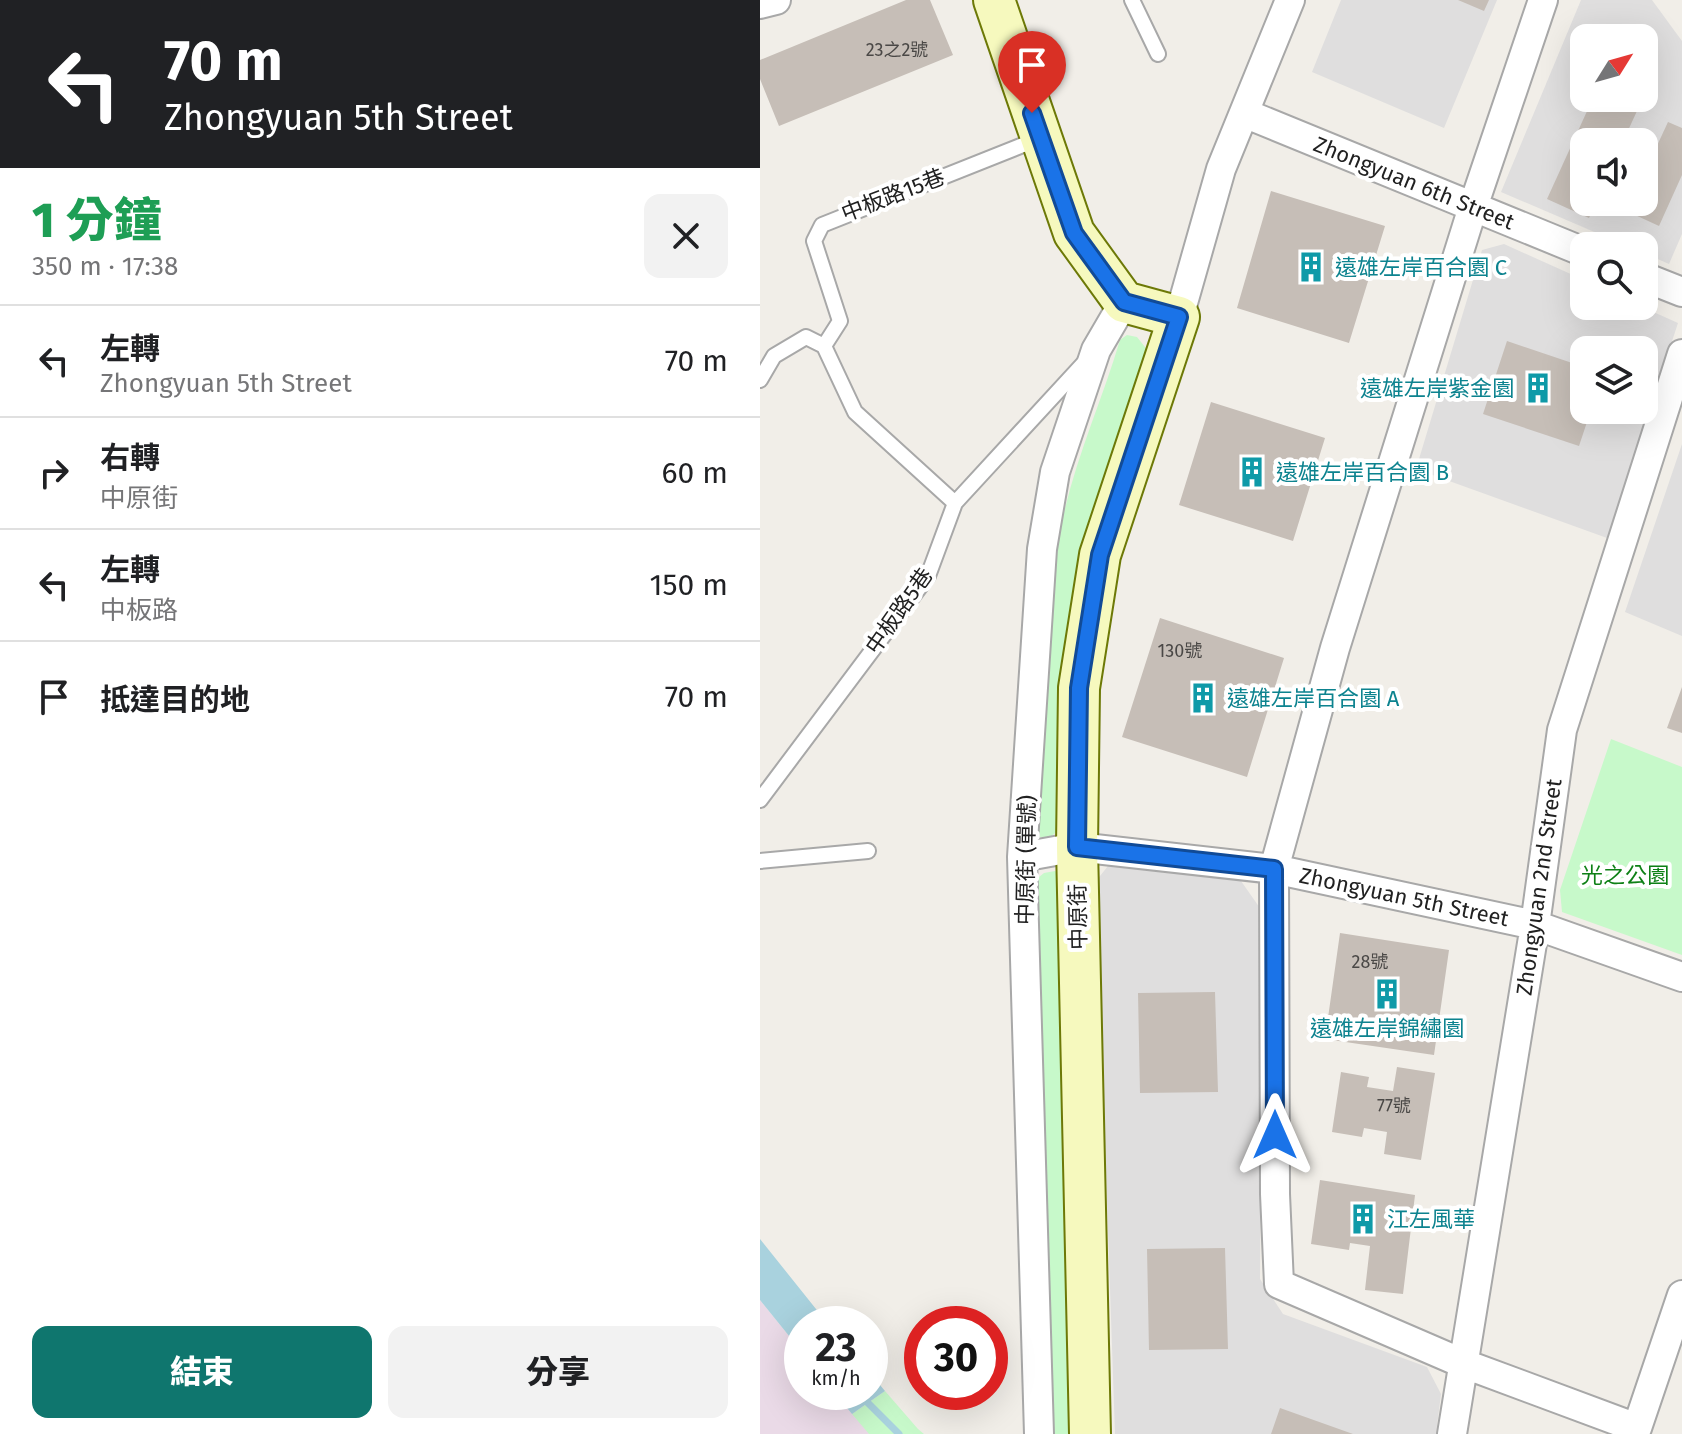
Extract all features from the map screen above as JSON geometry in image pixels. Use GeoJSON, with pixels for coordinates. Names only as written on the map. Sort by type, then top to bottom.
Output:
{"type":"FeatureCollection","features":[{"type":"Feature","properties":{"kind":"street"},"geometry":{"type":"LineString","coordinates":[[760,4],[776,0]]}},
{"type":"Feature","properties":{"kind":"street"},"geometry":{"type":"LineString","coordinates":[[994,0],[1074,233],[1124,302],[1179,317],[1221,169],[1290,0]]}},
{"type":"Feature","properties":{"kind":"street"},"geometry":{"type":"LineString","coordinates":[[1543,0],[1473,207],[1335,648],[1274,869],[1275,1194],[1279,1284],[1462,1363],[1637,1428],[1682,1295]]}},
{"type":"Feature","properties":{"kind":"street","name":"Zhongyuan 6th Street"},"geometry":{"type":"LineString","coordinates":[[1244,113],[1570,246]]}},
{"type":"Feature","properties":{"kind":"street"},"geometry":{"type":"LineString","coordinates":[[1658,283],[1682,292]]}},
{"type":"Feature","properties":{"kind":"street","name":"中原街 (單號)"},"geometry":{"type":"LineString","coordinates":[[1039,1434],[1022,857],[1042,549],[1055,472],[1096,350],[1124,302]]}},
{"type":"Feature","properties":{"kind":"street","name":"中原街"},"geometry":{"type":"LineString","coordinates":[[1090,1434],[1077,847],[1079,688],[1100,555],[1179,317]]}},
{"type":"Feature","properties":{"kind":"street","name":"Zhongyuan 2nd Street"},"geometry":{"type":"LineString","coordinates":[[1452,1434],[1535,925],[1562,730],[1682,354]]}},
{"type":"Feature","properties":{"kind":"street","name":"Zhongyuan 5th Street"},"geometry":{"type":"LineString","coordinates":[[1022,857],[1077,847],[1274,869],[1535,925],[1682,977]]}},
{"type":"Feature","properties":{"kind":"lane"},"geometry":{"type":"LineString","coordinates":[[1132,0],[1158,54]]}},
{"type":"Feature","properties":{"kind":"lane","name":"中板路15巷"},"geometry":{"type":"LineString","coordinates":[[824,346],[840,321],[814,241],[822,225],[1042,138]]}},
{"type":"Feature","properties":{"kind":"lane"},"geometry":{"type":"LineString","coordinates":[[760,380],[774,356],[806,337],[824,346],[855,412],[955,503]]}},
{"type":"Feature","properties":{"kind":"lane","name":"中板路5巷"},"geometry":{"type":"LineString","coordinates":[[760,800],[928,576],[955,503],[1096,350]]}},
{"type":"Feature","properties":{"kind":"lane"},"geometry":{"type":"LineString","coordinates":[[760,861],[868,851]]}},
{"type":"Feature","properties":{"kind":"shaded area"},"geometry":{"type":"Polygon","coordinates":[[[1341,0],[1497,0],[1444,128],[1312,72],[1341,0]]]}},
{"type":"Feature","properties":{"kind":"shaded area"},"geometry":{"type":"Polygon","coordinates":[[[1581,0],[1652,0],[1682,41],[1682,234],[1669,264],[1658,259],[1658,232],[1594,232],[1501,192],[1570,26],[1570,112],[1658,112],[1658,24],[1571,24],[1581,0]]]}},
{"type":"Feature","properties":{"kind":"shaded area","name":"遠雄左岸紫金園"},"geometry":{"type":"Polygon","coordinates":[[[1504,244],[1570,274],[1570,320],[1658,320],[1658,314],[1678,323],[1658,384],[1658,336],[1570,336],[1570,424],[1645,424],[1607,538],[1416,469],[1482,250],[1504,244]]]}},
{"type":"Feature","properties":{"kind":"shaded area"},"geometry":{"type":"Polygon","coordinates":[[[1682,444],[1682,636],[1625,612],[1682,444]]]}},
{"type":"Feature","properties":{"kind":"shaded area"},"geometry":{"type":"Polygon","coordinates":[[[1108,866],[1241,881],[1262,911],[1260,1279],[1283,1314],[1427,1367],[1441,1394],[1436,1434],[1115,1434],[1096,881],[1108,866]]]}},
{"type":"Feature","properties":{"kind":"shaded area"},"geometry":{"type":"Polygon","coordinates":[[[760,1300],[784,1330],[784,1410],[855,1410],[878,1434],[760,1434],[760,1300]]]}},
{"type":"Feature","properties":{"kind":"green space"},"geometry":{"type":"Polygon","coordinates":[[[1127,335],[1137,337],[1149,352],[1059,830],[1048,839],[1037,836],[1046,646],[1054,570],[1072,483],[1120,340],[1127,335]]]}},
{"type":"Feature","properties":{"kind":"green space","name":"光之公園"},"geometry":{"type":"Polygon","coordinates":[[[1611,739],[1682,767],[1682,955],[1562,912],[1560,890],[1611,739]]]}},
{"type":"Feature","properties":{"kind":"green space"},"geometry":{"type":"Polygon","coordinates":[[[1055,871],[1061,875],[1078,1434],[1048,1434],[1034,881],[1044,873],[1055,871]]]}},
{"type":"Feature","properties":{"kind":"green space"},"geometry":{"type":"Polygon","coordinates":[[[888,1394],[924,1434],[869,1434],[852,1414],[858,1410],[888,1410],[888,1394]]]}},
{"type":"Feature","properties":{"kind":"water"},"geometry":{"type":"Polygon","coordinates":[[[760,1239],[814,1306],[784,1306],[784,1330],[760,1300],[760,1239]]]}},
{"type":"Feature","properties":{"kind":"building"},"geometry":{"type":"Polygon","coordinates":[[[906,0],[930,0],[953,55],[779,126],[760,79],[760,60],[906,0]]]}},
{"type":"Feature","properties":{"kind":"building"},"geometry":{"type":"Polygon","coordinates":[[[1458,0],[1489,0],[1484,11],[1458,0]]]}},
{"type":"Feature","properties":{"kind":"building"},"geometry":{"type":"Polygon","coordinates":[[[1587,112],[1637,112],[1629,128],[1579,128],[1587,112]]]}},
{"type":"Feature","properties":{"kind":"building"},"geometry":{"type":"Polygon","coordinates":[[[1668,122],[1682,128],[1682,175],[1659,226],[1637,216],[1658,216],[1658,144],[1668,122]]]}},
{"type":"Feature","properties":{"kind":"building"},"geometry":{"type":"Polygon","coordinates":[[[1570,148],[1570,209],[1547,199],[1570,148]]]}},
{"type":"Feature","properties":{"kind":"building","name":"遠雄左岸百合園 C"},"geometry":{"type":"Polygon","coordinates":[[[1271,191],[1385,226],[1349,343],[1237,308],[1271,191]]]}},
{"type":"Feature","properties":{"kind":"building","name":"遠雄左岸紫金園"},"geometry":{"type":"Polygon","coordinates":[[[1507,341],[1570,362],[1570,424],[1586,424],[1579,446],[1483,414],[1507,341]]]}},
{"type":"Feature","properties":{"kind":"building","name":"遠雄左岸百合園 B"},"geometry":{"type":"Polygon","coordinates":[[[1211,402],[1325,438],[1293,541],[1179,505],[1211,402]]]}},
{"type":"Feature","properties":{"kind":"building","name":"遠雄左岸百合園 A"},"geometry":{"type":"Polygon","coordinates":[[[1160,618],[1284,658],[1247,777],[1122,737],[1160,618]]]}},
{"type":"Feature","properties":{"kind":"building"},"geometry":{"type":"Polygon","coordinates":[[[1682,687],[1682,733],[1667,728],[1682,687]]]}},
{"type":"Feature","properties":{"kind":"building","name":"遠雄左岸錦繡園"},"geometry":{"type":"Polygon","coordinates":[[[1340,933],[1449,950],[1434,1055],[1325,1039],[1340,933]]]}},
{"type":"Feature","properties":{"kind":"building"},"geometry":{"type":"Polygon","coordinates":[[[1215,992],[1218,1092],[1140,1093],[1138,993],[1215,992]]]}},
{"type":"Feature","properties":{"kind":"building"},"geometry":{"type":"Polygon","coordinates":[[[1397,1067],[1435,1073],[1421,1160],[1384,1154],[1387,1132],[1364,1128],[1362,1137],[1332,1132],[1341,1072],[1369,1077],[1367,1087],[1393,1091],[1397,1067]]]}},
{"type":"Feature","properties":{"kind":"building","name":"江左風華"},"geometry":{"type":"Polygon","coordinates":[[[1320,1180],[1415,1195],[1403,1294],[1365,1290],[1370,1246],[1350,1243],[1349,1250],[1311,1244],[1320,1180]]]}},
{"type":"Feature","properties":{"kind":"building"},"geometry":{"type":"Polygon","coordinates":[[[1225,1248],[1228,1349],[1149,1350],[1147,1249],[1225,1248]]]}},
{"type":"Feature","properties":{"kind":"building"},"geometry":{"type":"Polygon","coordinates":[[[1280,1408],[1353,1434],[1271,1434],[1280,1408]]]}},
{"type":"Feature","properties":{"kind":"waterway"},"geometry":{"type":"LineString","coordinates":[[875,1410],[899,1434]]}},
{"type":"Feature","properties":{"kind":"place","name":"遠雄左岸百合園 C"},"geometry":{"type":"Point","coordinates":[1311,267]}},
{"type":"Feature","properties":{"kind":"place","name":"遠雄左岸紫金園"},"geometry":{"type":"Point","coordinates":[1538,388]}},
{"type":"Feature","properties":{"kind":"place","name":"遠雄左岸百合園 B"},"geometry":{"type":"Point","coordinates":[1252,472]}},
{"type":"Feature","properties":{"kind":"place","name":"遠雄左岸百合園 A"},"geometry":{"type":"Point","coordinates":[1203,698]}},
{"type":"Feature","properties":{"kind":"place","name":"遠雄左岸錦繡園"},"geometry":{"type":"Point","coordinates":[1387,994]}},
{"type":"Feature","properties":{"kind":"place","name":"江左風華"},"geometry":{"type":"Point","coordinates":[1363,1219]}},
{"type":"Feature","properties":{"kind":"route"},"geometry":{"type":"LineString","coordinates":[[1032,113],[1074,233],[1124,302],[1179,317],[1100,555],[1079,688],[1077,847],[1274,869],[1275,1135]]}}]}
